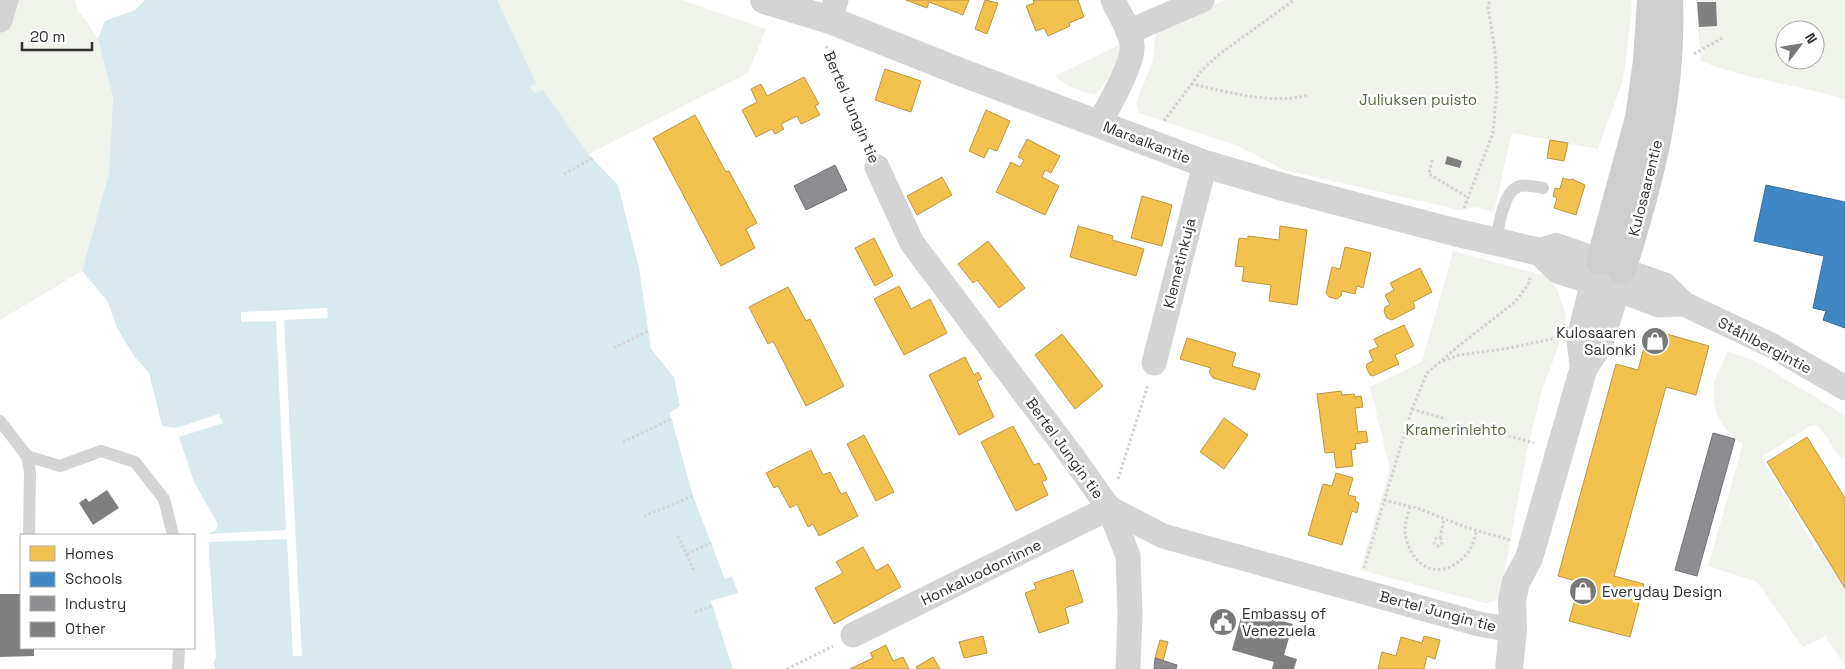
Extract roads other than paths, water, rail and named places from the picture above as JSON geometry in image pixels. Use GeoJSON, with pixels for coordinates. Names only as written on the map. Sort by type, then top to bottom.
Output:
{"type":"FeatureCollection","features":[{"type":"Feature","properties":{"kind":"main road","name":"Kulosaarentie"},"geometry":{"type":"LineString","coordinates":[[1608,275],[1639,118],[1647,61],[1651,0]]}},
{"type":"Feature","properties":{"kind":"main road","name":"Kulosaarentie"},"geometry":{"type":"LineString","coordinates":[[1608,275],[1656,150],[1667,78],[1670,26],[1669,0]]}},
{"type":"Feature","properties":{"kind":"street"},"geometry":{"type":"LineString","coordinates":[[0,20],[6,0]]}},
{"type":"Feature","properties":{"kind":"street","name":"Marsalkantie"},"geometry":{"type":"LineString","coordinates":[[764,0],[833,10],[963,72],[1205,164],[1283,187],[1454,232],[1496,241],[1535,264],[1556,247],[1608,275]]}},
{"type":"Feature","properties":{"kind":"street"},"geometry":{"type":"LineString","coordinates":[[1098,123],[1118,88],[1132,51],[1128,32],[1113,0]]}},
{"type":"Feature","properties":{"kind":"street"},"geometry":{"type":"LineString","coordinates":[[1128,32],[1202,0]]}},
{"type":"Feature","properties":{"kind":"street","name":"Klemetinkuja"},"geometry":{"type":"LineString","coordinates":[[1154,363],[1205,164]]}},
{"type":"Feature","properties":{"kind":"street","name":"Bertel Jungin tie"},"geometry":{"type":"LineString","coordinates":[[877,168],[912,243],[1109,508],[1164,536],[1479,624],[1513,630]]}},
{"type":"Feature","properties":{"kind":"street","name":"Ståhlbergintie"},"geometry":{"type":"LineString","coordinates":[[1608,275],[1665,285],[1684,304],[1773,346],[1845,388]]}},
{"type":"Feature","properties":{"kind":"street","name":"Kulosaarentie"},"geometry":{"type":"LineString","coordinates":[[1509,669],[1513,630],[1512,601],[1516,582],[1529,558],[1584,367],[1580,339],[1608,275]]}},
{"type":"Feature","properties":{"kind":"street"},"geometry":{"type":"LineString","coordinates":[[1109,508],[1128,556],[1130,614],[1128,669]]}},
{"type":"Feature","properties":{"kind":"street","name":"Honkaluodonrinne"},"geometry":{"type":"LineString","coordinates":[[853,635],[1109,508]]}},
{"type":"Feature","properties":{"kind":"lane"},"geometry":{"type":"LineString","coordinates":[[1496,241],[1505,201],[1512,189],[1521,185],[1543,188]]}},
{"type":"Feature","properties":{"kind":"lane"},"geometry":{"type":"LineString","coordinates":[[0,421],[27,456],[30,473],[28,534]]}},
{"type":"Feature","properties":{"kind":"lane"},"geometry":{"type":"LineString","coordinates":[[27,456],[60,466],[101,451],[135,462],[164,499],[173,534]]}},
{"type":"Feature","properties":{"kind":"lane"},"geometry":{"type":"LineString","coordinates":[[178,649],[178,669]]}},
{"type":"Feature","properties":{"kind":"place","name":"Kulosaaren Salonki"},"geometry":{"type":"Point","coordinates":[1655,341]}},
{"type":"Feature","properties":{"kind":"place","name":"Everyday Design"},"geometry":{"type":"Point","coordinates":[1583,591]}},
{"type":"Feature","properties":{"kind":"place","name":"Embassy of Venezuela"},"geometry":{"type":"Point","coordinates":[1223,622]}},
{"type":"Feature","properties":{"kind":"park label","name":"Juliuksen puisto"},"geometry":{"type":"Point","coordinates":[1418,99]}},
{"type":"Feature","properties":{"kind":"park label","name":"Kramerinlehto"},"geometry":{"type":"Point","coordinates":[1456,429]}}]}
